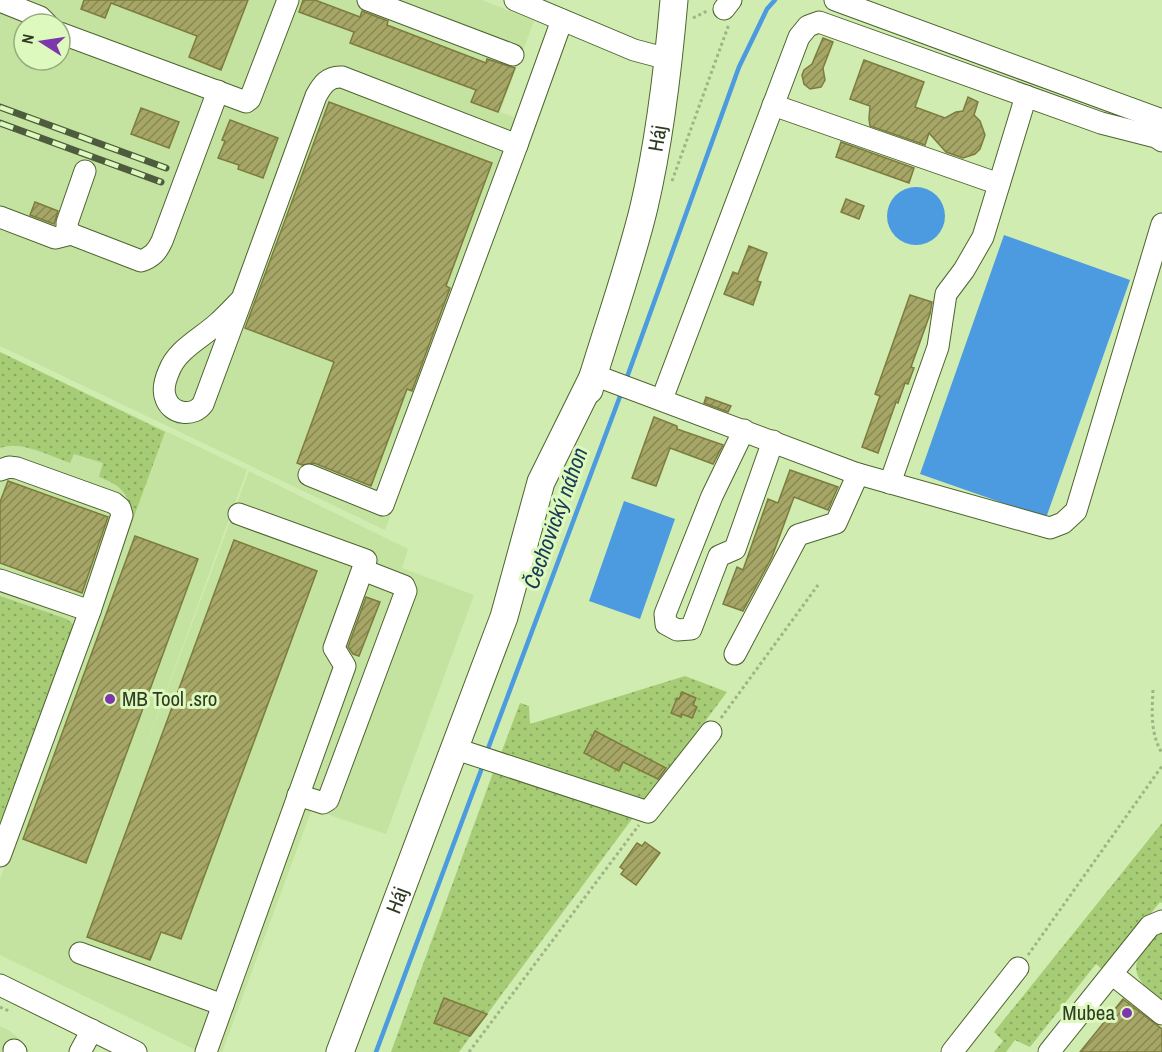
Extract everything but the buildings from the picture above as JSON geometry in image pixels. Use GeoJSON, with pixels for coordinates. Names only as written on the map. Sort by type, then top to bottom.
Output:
{"type":"FeatureCollection","features":[{"type":"Feature","properties":{"kind":"main road","name":"Háj"},"geometry":{"type":"LineString","coordinates":[[340,1052],[477,756],[504,617],[519,587],[560,478],[614,382],[621,290],[644,204],[658,134],[674,0]]}},
{"type":"Feature","properties":{"kind":"street"},"geometry":{"type":"LineString","coordinates":[[72,37],[246,102],[250,99],[288,0]]}},
{"type":"Feature","properties":{"kind":"street"},"geometry":{"type":"LineString","coordinates":[[368,0],[402,6],[513,55]]}},
{"type":"Feature","properties":{"kind":"street"},"geometry":{"type":"LineString","coordinates":[[515,0],[634,50],[668,59]]}},
{"type":"Feature","properties":{"kind":"street"},"geometry":{"type":"LineString","coordinates":[[835,0],[1162,120]]}},
{"type":"Feature","properties":{"kind":"street"},"geometry":{"type":"LineString","coordinates":[[0,2],[37,12]]}},
{"type":"Feature","properties":{"kind":"street"},"geometry":{"type":"LineString","coordinates":[[309,475],[383,505],[562,20]]}},
{"type":"Feature","properties":{"kind":"street"},"geometry":{"type":"LineString","coordinates":[[662,399],[799,37],[808,26],[819,22],[1101,123],[1156,137],[1162,141]]}},
{"type":"Feature","properties":{"kind":"street"},"geometry":{"type":"LineString","coordinates":[[242,299],[172,364],[164,389],[166,400],[174,409],[183,413],[192,413],[203,404],[242,299],[316,96],[330,78],[342,77],[517,145]]}},
{"type":"Feature","properties":{"kind":"street"},"geometry":{"type":"LineString","coordinates":[[0,217],[55,238],[71,234],[141,261],[149,258],[158,251],[218,91]]}},
{"type":"Feature","properties":{"kind":"street"},"geometry":{"type":"LineString","coordinates":[[890,483],[938,347],[946,294],[964,270],[982,237],[1026,96]]}},
{"type":"Feature","properties":{"kind":"street"},"geometry":{"type":"LineString","coordinates":[[773,105],[999,184]]}},
{"type":"Feature","properties":{"kind":"street"},"geometry":{"type":"LineString","coordinates":[[71,234],[67,223],[85,171]]}},
{"type":"Feature","properties":{"kind":"street"},"geometry":{"type":"LineString","coordinates":[[614,382],[858,474],[1050,528],[1062,523],[1076,511],[1162,224]]}},
{"type":"Feature","properties":{"kind":"street"},"geometry":{"type":"LineString","coordinates":[[744,430],[712,496],[665,614],[666,624],[677,630],[691,629],[719,556],[735,549],[773,441]]}},
{"type":"Feature","properties":{"kind":"street"},"geometry":{"type":"LineString","coordinates":[[0,470],[9,467],[18,468],[114,503],[120,508],[122,520],[0,856]]}},
{"type":"Feature","properties":{"kind":"street"},"geometry":{"type":"LineString","coordinates":[[735,654],[798,535],[836,523],[858,474]]}},
{"type":"Feature","properties":{"kind":"street"},"geometry":{"type":"LineString","coordinates":[[206,1052],[345,666],[334,648],[366,560],[239,514]]}},
{"type":"Feature","properties":{"kind":"street"},"geometry":{"type":"LineString","coordinates":[[692,545],[719,556]]}},
{"type":"Feature","properties":{"kind":"street"},"geometry":{"type":"LineString","coordinates":[[298,795],[323,803],[328,800],[406,591],[404,586],[363,570]]}},
{"type":"Feature","properties":{"kind":"street"},"geometry":{"type":"LineString","coordinates":[[0,580],[90,611]]}},
{"type":"Feature","properties":{"kind":"street"},"geometry":{"type":"LineString","coordinates":[[477,756],[648,812],[711,732]]}},
{"type":"Feature","properties":{"kind":"street"},"geometry":{"type":"LineString","coordinates":[[1049,1052],[1150,926],[1162,921]]}},
{"type":"Feature","properties":{"kind":"street"},"geometry":{"type":"LineString","coordinates":[[80,953],[223,1005]]}},
{"type":"Feature","properties":{"kind":"street"},"geometry":{"type":"LineString","coordinates":[[960,1050],[1018,968]]}},
{"type":"Feature","properties":{"kind":"street"},"geometry":{"type":"LineString","coordinates":[[1112,974],[1162,1014]]}},
{"type":"Feature","properties":{"kind":"street"},"geometry":{"type":"LineString","coordinates":[[0,985],[136,1052]]}},
{"type":"Feature","properties":{"kind":"street"},"geometry":{"type":"LineString","coordinates":[[80,1052],[92,1030]]}},
{"type":"Feature","properties":{"kind":"path"},"geometry":{"type":"LineString","coordinates":[[711,732],[818,585]]}},
{"type":"Feature","properties":{"kind":"path"},"geometry":{"type":"LineString","coordinates":[[1153,690],[1152,725],[1156,742],[1162,753]]}},
{"type":"Feature","properties":{"kind":"path"},"geometry":{"type":"LineString","coordinates":[[1018,968],[1162,766]]}},
{"type":"Feature","properties":{"kind":"path"},"geometry":{"type":"LineString","coordinates":[[469,1052],[648,812]]}},
{"type":"Feature","properties":{"kind":"shaded area"},"geometry":{"type":"Polygon","coordinates":[[[0,0],[482,0],[534,21],[500,112],[534,125],[385,530],[0,346],[0,0]]]}},
{"type":"Feature","properties":{"kind":"shaded area"},"geometry":{"type":"Polygon","coordinates":[[[0,352],[247,470],[134,779],[249,471],[408,549],[402,568],[474,595],[386,834],[312,809],[222,1052],[200,1052],[0,955],[0,879],[90,637],[0,832],[0,352]]]}},
{"type":"Feature","properties":{"kind":"shaded area"},"geometry":{"type":"Polygon","coordinates":[[[0,352],[165,432],[128,533],[130,513],[127,498],[118,486],[99,477],[103,463],[74,454],[70,463],[26,447],[0,448],[0,352]]]}},
{"type":"Feature","properties":{"kind":"shaded area"},"geometry":{"type":"Polygon","coordinates":[[[0,596],[67,619],[75,626],[0,832],[0,596]]]}},
{"type":"Feature","properties":{"kind":"shaded area"},"geometry":{"type":"Polygon","coordinates":[[[685,676],[727,692],[644,803],[500,756],[520,703],[529,706],[530,724],[685,676]]]}},
{"type":"Feature","properties":{"kind":"shaded area"},"geometry":{"type":"Polygon","coordinates":[[[494,770],[635,815],[459,1052],[391,1052],[494,770]]]}},
{"type":"Feature","properties":{"kind":"shaded area"},"geometry":{"type":"Polygon","coordinates":[[[1162,823],[1162,903],[1160,902],[1106,969],[1103,970],[1096,964],[1030,1047],[1015,1040],[1006,1052],[994,1052],[1003,1041],[994,1032],[1162,823]]]}},
{"type":"Feature","properties":{"kind":"shaded area"},"geometry":{"type":"Polygon","coordinates":[[[1162,930],[1162,1000],[1143,984],[1137,974],[1136,966],[1145,946],[1162,930]]]}},
{"type":"Feature","properties":{"kind":"shaded area"},"geometry":{"type":"Polygon","coordinates":[[[0,1026],[23,1042],[20,1052],[0,1052],[0,1026]]]}},
{"type":"Feature","properties":{"kind":"water"},"geometry":{"type":"Polygon","coordinates":[[[916,187],[932,192],[940,200],[945,216],[940,232],[932,240],[916,245],[900,240],[892,232],[887,216],[892,200],[900,192],[916,187]]]}},
{"type":"Feature","properties":{"kind":"water"},"geometry":{"type":"Polygon","coordinates":[[[1004,235],[1130,280],[1046,518],[920,474],[1004,235]]]}},
{"type":"Feature","properties":{"kind":"water"},"geometry":{"type":"Polygon","coordinates":[[[624,501],[675,519],[640,619],[589,601],[624,501]]]}},
{"type":"Feature","properties":{"kind":"waterway","name":"Čechovický náhon"},"geometry":{"type":"LineString","coordinates":[[626,380],[739,67],[767,9],[775,0]]}},
{"type":"Feature","properties":{"kind":"waterway","name":"Čechovický náhon"},"geometry":{"type":"LineString","coordinates":[[486,754],[622,391]]}},
{"type":"Feature","properties":{"kind":"waterway","name":"Čechovický náhon"},"geometry":{"type":"LineString","coordinates":[[376,1052],[483,765]]}},
{"type":"Feature","properties":{"kind":"railway"},"geometry":{"type":"LineString","coordinates":[[0,107],[166,168]]}},
{"type":"Feature","properties":{"kind":"railway"},"geometry":{"type":"LineString","coordinates":[[0,123],[161,182]]}},
{"type":"Feature","properties":{"kind":"place","name":"MB Tool .sro"},"geometry":{"type":"Point","coordinates":[110,699]}},
{"type":"Feature","properties":{"kind":"place","name":"Mubea"},"geometry":{"type":"Point","coordinates":[1127,1013]}}]}
